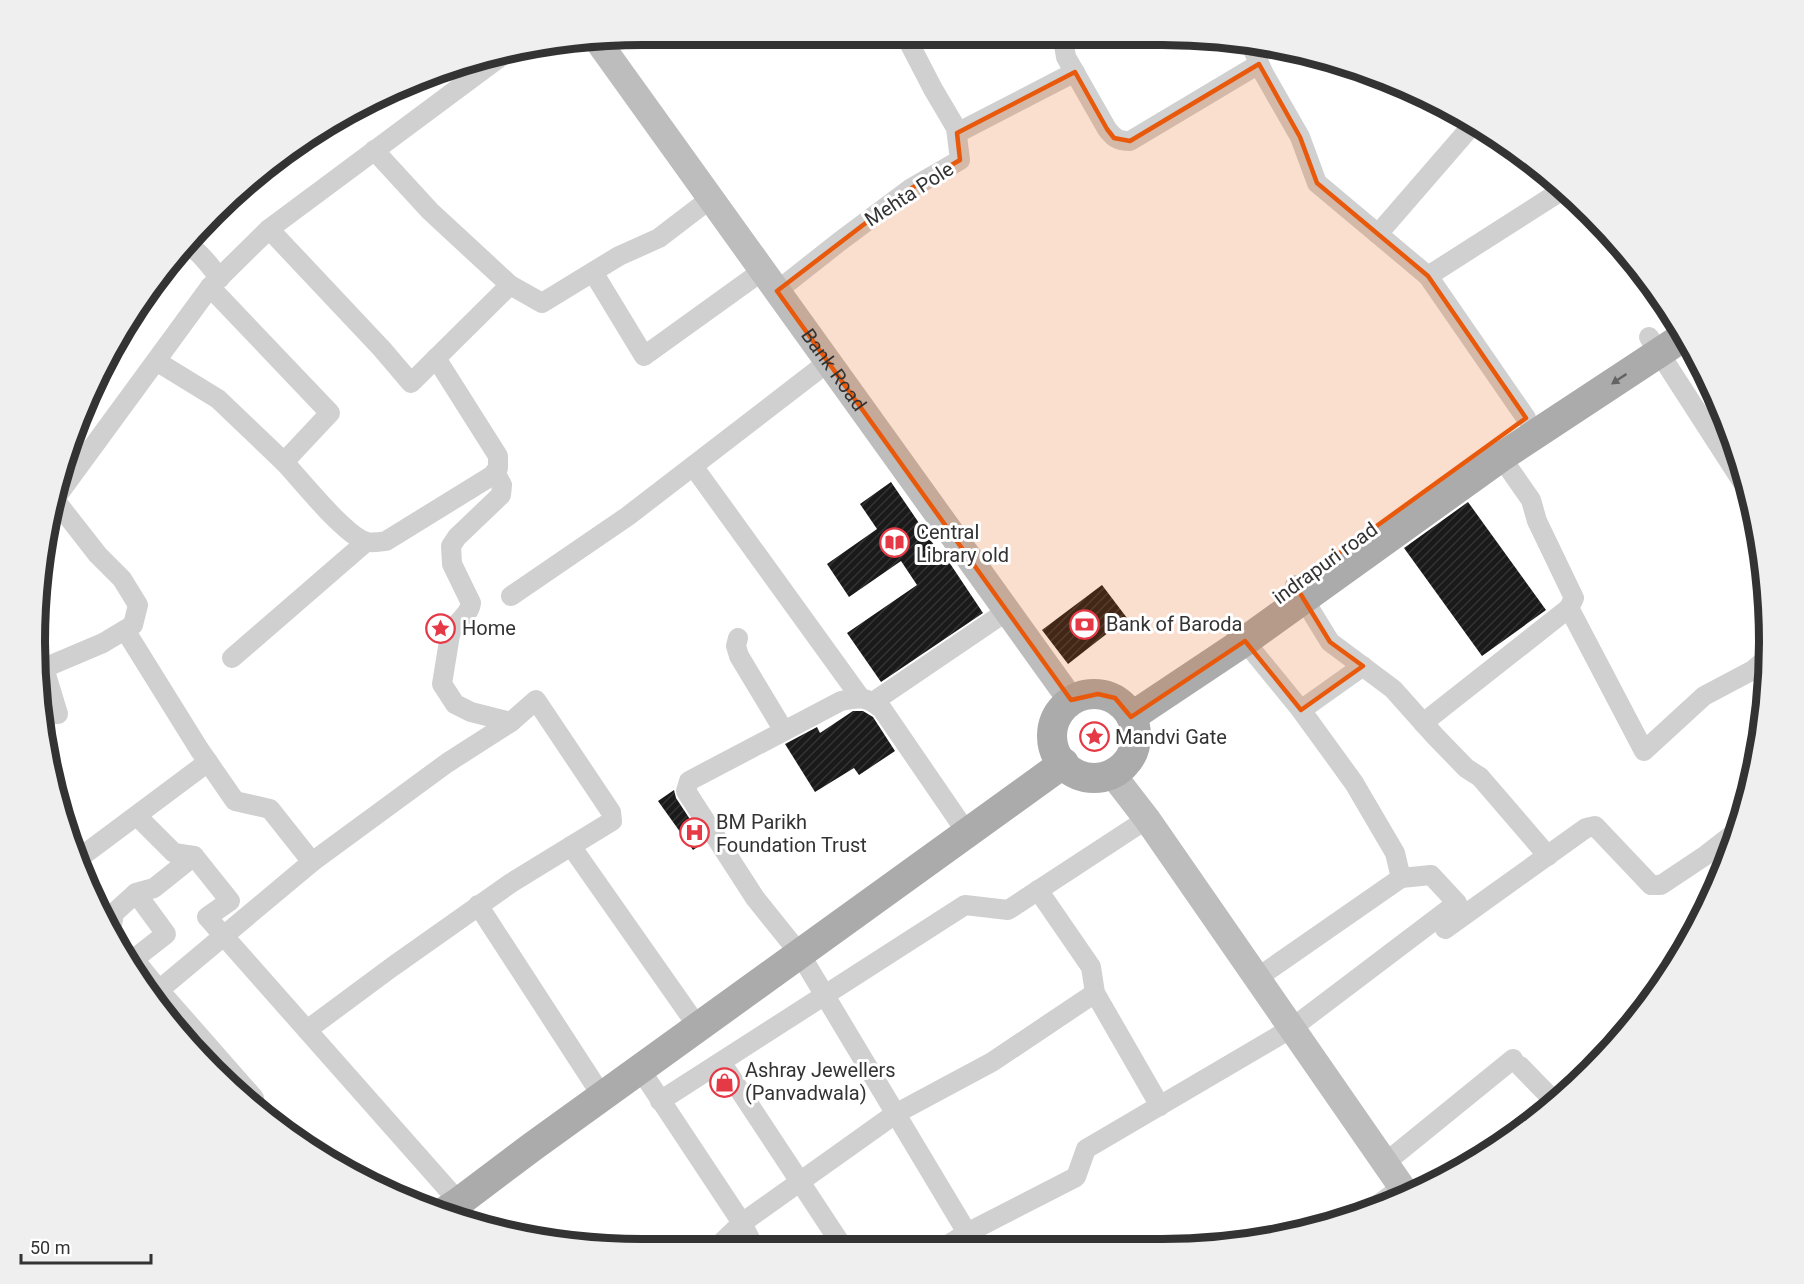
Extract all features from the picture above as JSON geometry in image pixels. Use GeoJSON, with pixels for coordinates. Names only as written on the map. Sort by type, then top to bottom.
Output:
{"type":"FeatureCollection","features":[{"type":"Feature","properties":{"kind":"main road","name":"Bank Road"},"geometry":{"type":"LineString","coordinates":[[601,46],[1071,700]]}},
{"type":"Feature","properties":{"kind":"main road"},"geometry":{"type":"LineString","coordinates":[[1299,592],[1501,457],[1654,345],[1669,328]]}},
{"type":"Feature","properties":{"kind":"main road"},"geometry":{"type":"LineString","coordinates":[[1654,345],[1675,338]]}},
{"type":"Feature","properties":{"kind":"main road","name":"indrapuri road"},"geometry":{"type":"LineString","coordinates":[[1126,710],[1299,592],[1526,418],[1654,345]]}},
{"type":"Feature","properties":{"kind":"main road"},"geometry":{"type":"LineString","coordinates":[[1098,694],[1115,698],[1136,726],[1136,748],[1131,759],[1113,775],[1102,779],[1078,776],[1058,760],[1053,748],[1054,721],[1071,700],[1084,695],[1098,694]]}},
{"type":"Feature","properties":{"kind":"main road"},"geometry":{"type":"LineString","coordinates":[[451,1207],[1064,763]]}},
{"type":"Feature","properties":{"kind":"main road"},"geometry":{"type":"LineString","coordinates":[[1113,775],[1147,819],[1403,1188]]}},
{"type":"Feature","properties":{"kind":"street","name":"Mehta Pole"},"geometry":{"type":"LineString","coordinates":[[770,281],[839,242],[910,189],[960,160],[956,128],[910,45]]}},
{"type":"Feature","properties":{"kind":"street"},"geometry":{"type":"LineString","coordinates":[[1063,45],[1066,57],[1107,129],[1114,138],[1121,141],[1130,141],[1259,64]]}},
{"type":"Feature","properties":{"kind":"street"},"geometry":{"type":"LineString","coordinates":[[1254,52],[1300,137],[1317,183],[1428,276],[1526,418]]}},
{"type":"Feature","properties":{"kind":"street"},"geometry":{"type":"LineString","coordinates":[[65,486],[215,282],[269,229],[490,64]]}},
{"type":"Feature","properties":{"kind":"street"},"geometry":{"type":"LineString","coordinates":[[957,133],[1075,72]]}},
{"type":"Feature","properties":{"kind":"street"},"geometry":{"type":"LineString","coordinates":[[1378,234],[1468,130]]}},
{"type":"Feature","properties":{"kind":"street"},"geometry":{"type":"LineString","coordinates":[[374,150],[429,211],[510,285],[542,303],[619,256],[659,238],[710,199]]}},
{"type":"Feature","properties":{"kind":"street"},"geometry":{"type":"LineString","coordinates":[[1428,276],[1556,193]]}},
{"type":"Feature","properties":{"kind":"street"},"geometry":{"type":"LineString","coordinates":[[269,229],[411,383],[510,285]]}},
{"type":"Feature","properties":{"kind":"street"},"geometry":{"type":"LineString","coordinates":[[193,248],[215,282],[330,413],[284,462]]}},
{"type":"Feature","properties":{"kind":"street"},"geometry":{"type":"LineString","coordinates":[[593,272],[644,356],[770,281]]}},
{"type":"Feature","properties":{"kind":"street"},"geometry":{"type":"LineString","coordinates":[[1654,345],[1732,466]]}},
{"type":"Feature","properties":{"kind":"street"},"geometry":{"type":"LineString","coordinates":[[156,361],[218,399],[284,462],[349,533],[366,542],[386,541],[493,475],[498,468],[498,456],[436,358]]}},
{"type":"Feature","properties":{"kind":"street"},"geometry":{"type":"LineString","coordinates":[[511,596],[628,516],[828,362]]}},
{"type":"Feature","properties":{"kind":"street"},"geometry":{"type":"LineString","coordinates":[[1423,723],[1569,608],[1574,598],[1537,522],[1532,500],[1501,457]]}},
{"type":"Feature","properties":{"kind":"street"},"geometry":{"type":"LineString","coordinates":[[693,466],[866,700],[882,709],[967,833]]}},
{"type":"Feature","properties":{"kind":"street"},"geometry":{"type":"LineString","coordinates":[[495,472],[502,485],[501,495],[457,537],[451,546],[452,564],[471,603],[470,610],[452,627],[442,684],[455,704],[471,712],[511,722]]}},
{"type":"Feature","properties":{"kind":"street"},"geometry":{"type":"LineString","coordinates":[[46,667],[103,643],[133,625],[138,605],[122,579],[98,555],[60,507]]}},
{"type":"Feature","properties":{"kind":"street"},"geometry":{"type":"LineString","coordinates":[[232,658],[366,542]]}},
{"type":"Feature","properties":{"kind":"street"},"geometry":{"type":"LineString","coordinates":[[1299,592],[1330,642],[1393,689],[1466,768],[1480,777],[1548,856]]}},
{"type":"Feature","properties":{"kind":"street"},"geometry":{"type":"LineString","coordinates":[[1569,608],[1644,751],[1704,696],[1758,665]]}},
{"type":"Feature","properties":{"kind":"street"},"geometry":{"type":"LineString","coordinates":[[1007,611],[866,700],[841,701],[689,781],[686,791],[755,898],[800,954],[971,1239],[1076,1177],[1086,1149],[1294,1031],[1586,828],[1595,826],[1651,885],[1661,885],[1725,841]]}},
{"type":"Feature","properties":{"kind":"street"},"geometry":{"type":"LineString","coordinates":[[125,630],[235,801],[270,809],[312,862]]}},
{"type":"Feature","properties":{"kind":"street"},"geometry":{"type":"LineString","coordinates":[[1239,635],[1301,710],[1354,783],[1395,854],[1401,878]]}},
{"type":"Feature","properties":{"kind":"street"},"geometry":{"type":"LineString","coordinates":[[738,638],[736,646],[739,656],[784,731]]}},
{"type":"Feature","properties":{"kind":"street"},"geometry":{"type":"LineString","coordinates":[[1301,710],[1363,666]]}},
{"type":"Feature","properties":{"kind":"street"},"geometry":{"type":"LineString","coordinates":[[46,674],[58,714],[49,714]]}},
{"type":"Feature","properties":{"kind":"street"},"geometry":{"type":"LineString","coordinates":[[159,990],[312,862],[447,763],[511,722],[536,700],[611,812],[612,821],[478,905],[392,966],[308,1030]]}},
{"type":"Feature","properties":{"kind":"street"},"geometry":{"type":"LineString","coordinates":[[84,854],[208,762]]}},
{"type":"Feature","properties":{"kind":"street"},"geometry":{"type":"LineString","coordinates":[[138,816],[174,853],[194,856],[230,900],[207,918],[308,1030],[451,1207]]}},
{"type":"Feature","properties":{"kind":"street"},"geometry":{"type":"LineString","coordinates":[[660,1101],[965,905],[1008,910],[1147,819]]}},
{"type":"Feature","properties":{"kind":"street"},"geometry":{"type":"LineString","coordinates":[[571,846],[698,1028]]}},
{"type":"Feature","properties":{"kind":"street"},"geometry":{"type":"LineString","coordinates":[[113,918],[114,913],[136,893],[154,888],[194,856]]}},
{"type":"Feature","properties":{"kind":"street"},"geometry":{"type":"LineString","coordinates":[[1257,978],[1401,878],[1431,875],[1457,903],[1294,1031]]}},
{"type":"Feature","properties":{"kind":"street"},"geometry":{"type":"LineString","coordinates":[[1038,890],[1090,967],[1095,993],[1160,1106]]}},
{"type":"Feature","properties":{"kind":"street"},"geometry":{"type":"LineString","coordinates":[[132,951],[166,934],[136,893]]}},
{"type":"Feature","properties":{"kind":"street"},"geometry":{"type":"LineString","coordinates":[[478,905],[602,1096]]}},
{"type":"Feature","properties":{"kind":"street"},"geometry":{"type":"LineString","coordinates":[[148,977],[247,1090]]}},
{"type":"Feature","properties":{"kind":"street"},"geometry":{"type":"LineString","coordinates":[[725,1239],[742,1223],[895,1114],[992,1062],[1095,993]]}},
{"type":"Feature","properties":{"kind":"street"},"geometry":{"type":"LineString","coordinates":[[721,1062],[838,1239]]}},
{"type":"Feature","properties":{"kind":"street"},"geometry":{"type":"LineString","coordinates":[[1385,1163],[1516,1063],[1549,1096]]}},
{"type":"Feature","properties":{"kind":"street"},"geometry":{"type":"LineString","coordinates":[[640,1069],[742,1223],[750,1239]]}},
{"type":"Feature","properties":{"kind":"highlighted area"},"geometry":{"type":"Polygon","coordinates":[[[1259,64],[1300,137],[1317,183],[1428,276],[1526,418],[1295,585],[1330,642],[1363,666],[1301,710],[1245,641],[1131,717],[1115,698],[1098,694],[1071,700],[777,291],[910,189],[960,160],[957,133],[1075,72],[1114,138],[1130,141],[1259,64]]]}},
{"type":"Feature","properties":{"kind":"building"},"geometry":{"type":"Polygon","coordinates":[[[891,482],[983,613],[881,682],[847,633],[917,585],[901,561],[849,597],[827,564],[877,529],[860,504],[891,482]]]}},
{"type":"Feature","properties":{"kind":"building"},"geometry":{"type":"Polygon","coordinates":[[[1468,502],[1546,610],[1482,656],[1404,548],[1468,502]]]}},
{"type":"Feature","properties":{"kind":"building","name":"Bank of Baroda"},"geometry":{"type":"Polygon","coordinates":[[[1102,585],[1127,618],[1068,664],[1042,630],[1102,585]]]}},
{"type":"Feature","properties":{"kind":"building"},"geometry":{"type":"Polygon","coordinates":[[[853,711],[863,711],[873,717],[895,751],[859,775],[854,768],[815,792],[785,744],[817,727],[820,733],[853,711]]]}},
{"type":"Feature","properties":{"kind":"building"},"geometry":{"type":"Polygon","coordinates":[[[674,790],[676,798],[705,842],[693,850],[658,801],[674,790]]]}},
{"type":"Feature","properties":{"kind":"place","name":"Central Library old"},"geometry":{"type":"Point","coordinates":[895,543]}},
{"type":"Feature","properties":{"kind":"place","name":"Bank of Baroda"},"geometry":{"type":"Point","coordinates":[1085,624]}},
{"type":"Feature","properties":{"kind":"place","name":"Home"},"geometry":{"type":"Point","coordinates":[441,628]}},
{"type":"Feature","properties":{"kind":"place","name":"Mandvi Gate"},"geometry":{"type":"Point","coordinates":[1094,737]}},
{"type":"Feature","properties":{"kind":"place","name":"BM Parikh Foundation Trust"},"geometry":{"type":"Point","coordinates":[695,833]}},
{"type":"Feature","properties":{"kind":"place","name":"Ashray Jewellers (Panvadwala)"},"geometry":{"type":"Point","coordinates":[724,1082]}}]}
